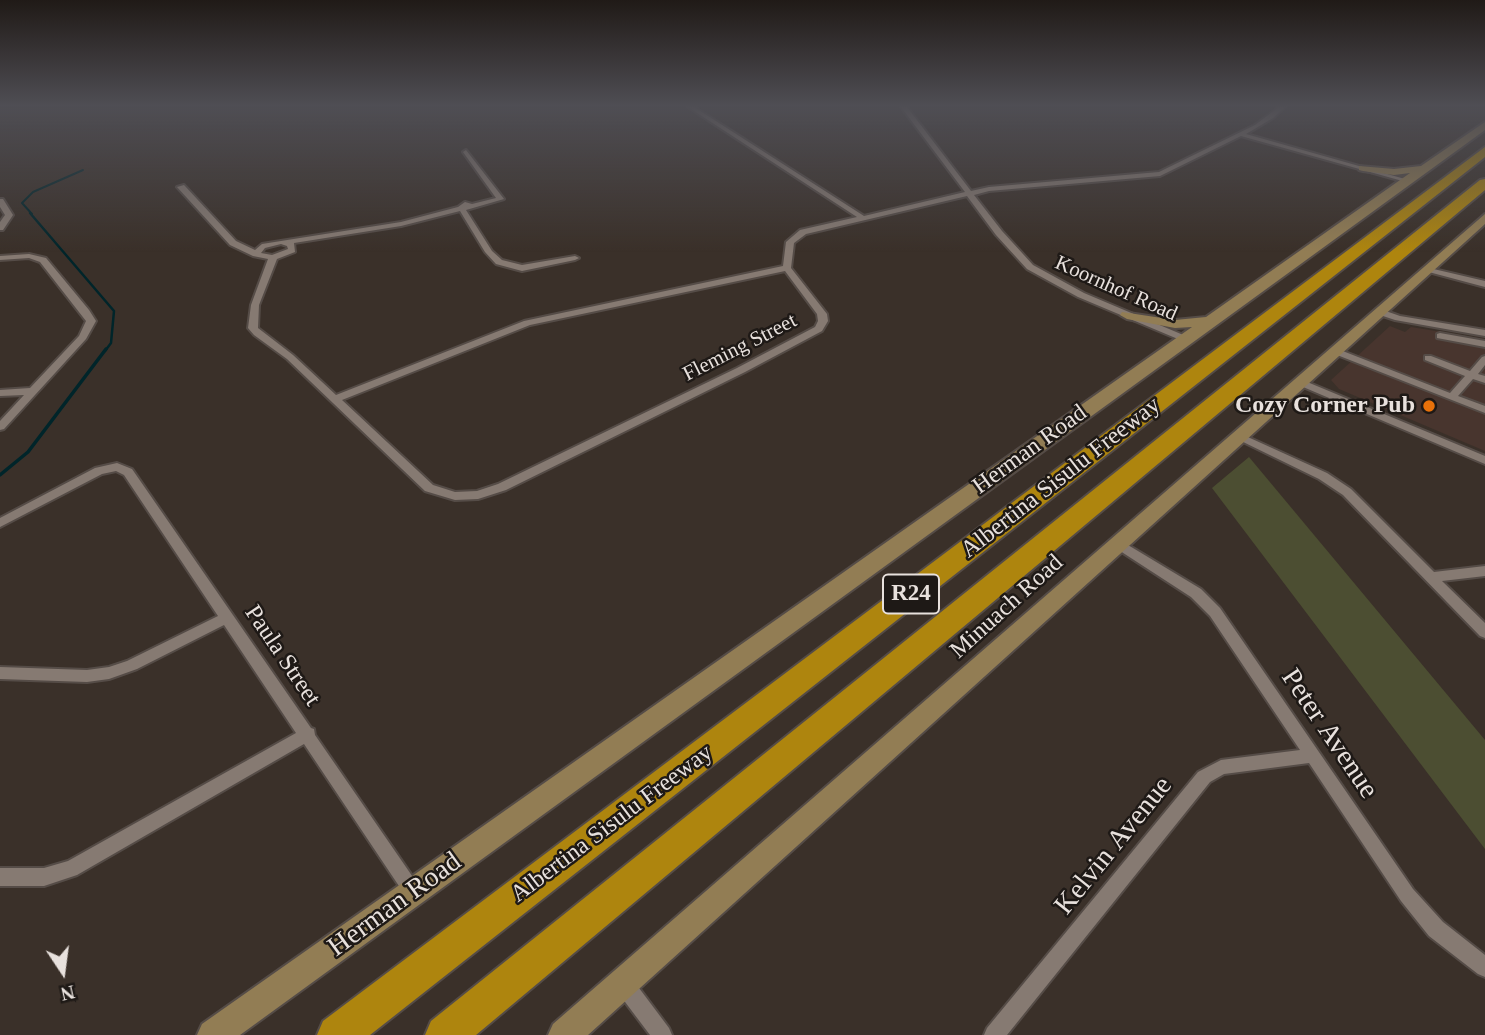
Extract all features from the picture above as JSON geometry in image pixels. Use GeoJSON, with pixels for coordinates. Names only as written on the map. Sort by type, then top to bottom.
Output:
{"type":"FeatureCollection","features":[{"type":"Feature","properties":{"kind":"highway","name":"Albertina Sisulu Freeway"},"geometry":{"type":"LineString","coordinates":[[337,1035],[1479,155]]}},
{"type":"Feature","properties":{"kind":"highway","name":"Albertina Sisulu Freeway"},"geometry":{"type":"LineString","coordinates":[[445,1035],[1485,183]]}},
{"type":"Feature","properties":{"kind":"main road","name":"Herman Road"},"geometry":{"type":"LineString","coordinates":[[213,1035],[558,799],[577,776],[1443,155]]}},
{"type":"Feature","properties":{"kind":"main road"},"geometry":{"type":"LineString","coordinates":[[1363,168],[1401,172],[1426,168]]}},
{"type":"Feature","properties":{"kind":"main road"},"geometry":{"type":"LineString","coordinates":[[1363,168],[1381,176],[1393,192]]}},
{"type":"Feature","properties":{"kind":"main road","name":"Minuach Road"},"geometry":{"type":"LineString","coordinates":[[564,1035],[1484,221]]}},
{"type":"Feature","properties":{"kind":"main road"},"geometry":{"type":"LineString","coordinates":[[1129,316],[1175,324],[1211,320]]}},
{"type":"Feature","properties":{"kind":"main road"},"geometry":{"type":"LineString","coordinates":[[1129,316],[1158,338],[1161,346],[1157,359]]}},
{"type":"Feature","properties":{"kind":"main road","name":"Herman Road"},"geometry":{"type":"LineString","coordinates":[[233,1035],[417,897]]}},
{"type":"Feature","properties":{"kind":"street"},"geometry":{"type":"LineString","coordinates":[[228,235],[267,245],[289,245],[401,224],[500,199],[469,155]]}},
{"type":"Feature","properties":{"kind":"street"},"geometry":{"type":"LineString","coordinates":[[766,155],[863,218]]}},
{"type":"Feature","properties":{"kind":"street","name":"Koornhof Road"},"geometry":{"type":"LineString","coordinates":[[941,155],[999,233],[1030,267],[1062,286],[1185,339]]}},
{"type":"Feature","properties":{"kind":"street"},"geometry":{"type":"LineString","coordinates":[[335,399],[537,321],[787,268],[788,247],[796,236],[809,229],[969,192],[1009,186],[1154,175],[1199,155]]}},
{"type":"Feature","properties":{"kind":"street"},"geometry":{"type":"LineString","coordinates":[[1317,155],[1408,181]]}},
{"type":"Feature","properties":{"kind":"street"},"geometry":{"type":"LineString","coordinates":[[181,187],[233,243],[260,257],[273,258],[286,254],[289,245]]}},
{"type":"Feature","properties":{"kind":"street"},"geometry":{"type":"LineString","coordinates":[[0,201],[9,212],[0,228]]}},
{"type":"Feature","properties":{"kind":"street"},"geometry":{"type":"LineString","coordinates":[[461,207],[499,262],[522,268],[575,258]]}},
{"type":"Feature","properties":{"kind":"street"},"geometry":{"type":"LineString","coordinates":[[256,253],[267,245]]}},
{"type":"Feature","properties":{"kind":"street"},"geometry":{"type":"LineString","coordinates":[[0,258],[40,258],[86,312],[91,324],[83,337],[0,427]]}},
{"type":"Feature","properties":{"kind":"street","name":"Fleming Street"},"geometry":{"type":"LineString","coordinates":[[273,258],[253,314],[253,328],[290,357],[429,488],[454,496],[490,492],[751,365],[819,328],[823,321],[822,314],[787,268]]}},
{"type":"Feature","properties":{"kind":"street"},"geometry":{"type":"LineString","coordinates":[[1428,269],[1485,284]]}},
{"type":"Feature","properties":{"kind":"street"},"geometry":{"type":"LineString","coordinates":[[1380,312],[1405,320],[1484,335]]}},
{"type":"Feature","properties":{"kind":"street"},"geometry":{"type":"LineString","coordinates":[[1440,336],[1485,344]]}},
{"type":"Feature","properties":{"kind":"street"},"geometry":{"type":"LineString","coordinates":[[1335,351],[1485,410]]}},
{"type":"Feature","properties":{"kind":"street"},"geometry":{"type":"LineString","coordinates":[[1428,358],[1485,380]]}},
{"type":"Feature","properties":{"kind":"street"},"geometry":{"type":"LineString","coordinates":[[1452,397],[1485,359]]}},
{"type":"Feature","properties":{"kind":"street"},"geometry":{"type":"LineString","coordinates":[[1300,382],[1485,460]]}},
{"type":"Feature","properties":{"kind":"street"},"geometry":{"type":"LineString","coordinates":[[0,393],[33,391]]}},
{"type":"Feature","properties":{"kind":"street"},"geometry":{"type":"LineString","coordinates":[[1239,436],[1312,470],[1341,487],[1485,632]]}},
{"type":"Feature","properties":{"kind":"street","name":"Paula Street"},"geometry":{"type":"LineString","coordinates":[[0,523],[99,471],[117,467],[128,471],[417,897]]}},
{"type":"Feature","properties":{"kind":"street","name":"Peter Avenue"},"geometry":{"type":"LineString","coordinates":[[1118,544],[1207,602],[1422,915],[1447,939],[1485,967]]}},
{"type":"Feature","properties":{"kind":"street"},"geometry":{"type":"LineString","coordinates":[[1430,577],[1485,570]]}},
{"type":"Feature","properties":{"kind":"street"},"geometry":{"type":"LineString","coordinates":[[0,673],[87,676],[109,673],[132,665],[228,617]]}},
{"type":"Feature","properties":{"kind":"street"},"geometry":{"type":"LineString","coordinates":[[0,877],[44,877],[71,869],[307,734]]}},
{"type":"Feature","properties":{"kind":"street","name":"Kelvin Avenue"},"geometry":{"type":"LineString","coordinates":[[994,1035],[1204,776],[1220,768],[1311,756]]}},
{"type":"Feature","properties":{"kind":"street"},"geometry":{"type":"LineString","coordinates":[[623,982],[662,1035]]}},
{"type":"Feature","properties":{"kind":"shaded area"},"geometry":{"type":"Polygon","coordinates":[[[1390,326],[1405,332],[1411,327],[1485,339],[1485,451],[1339,389],[1331,380],[1390,326]]]}},
{"type":"Feature","properties":{"kind":"green space"},"geometry":{"type":"Polygon","coordinates":[[[1249,457],[1485,740],[1485,849],[1212,488],[1249,457]]]}},
{"type":"Feature","properties":{"kind":"waterway"},"geometry":{"type":"LineString","coordinates":[[32,214],[22,203],[33,192],[83,170]]}},
{"type":"Feature","properties":{"kind":"waterway"},"geometry":{"type":"LineString","coordinates":[[30,213],[114,311],[111,343],[105,351]]}},
{"type":"Feature","properties":{"kind":"waterway"},"geometry":{"type":"LineString","coordinates":[[0,475],[28,452],[106,349]]}},
{"type":"Feature","properties":{"kind":"place","name":"Cozy Corner Pub"},"geometry":{"type":"Point","coordinates":[1429,406]}}]}
